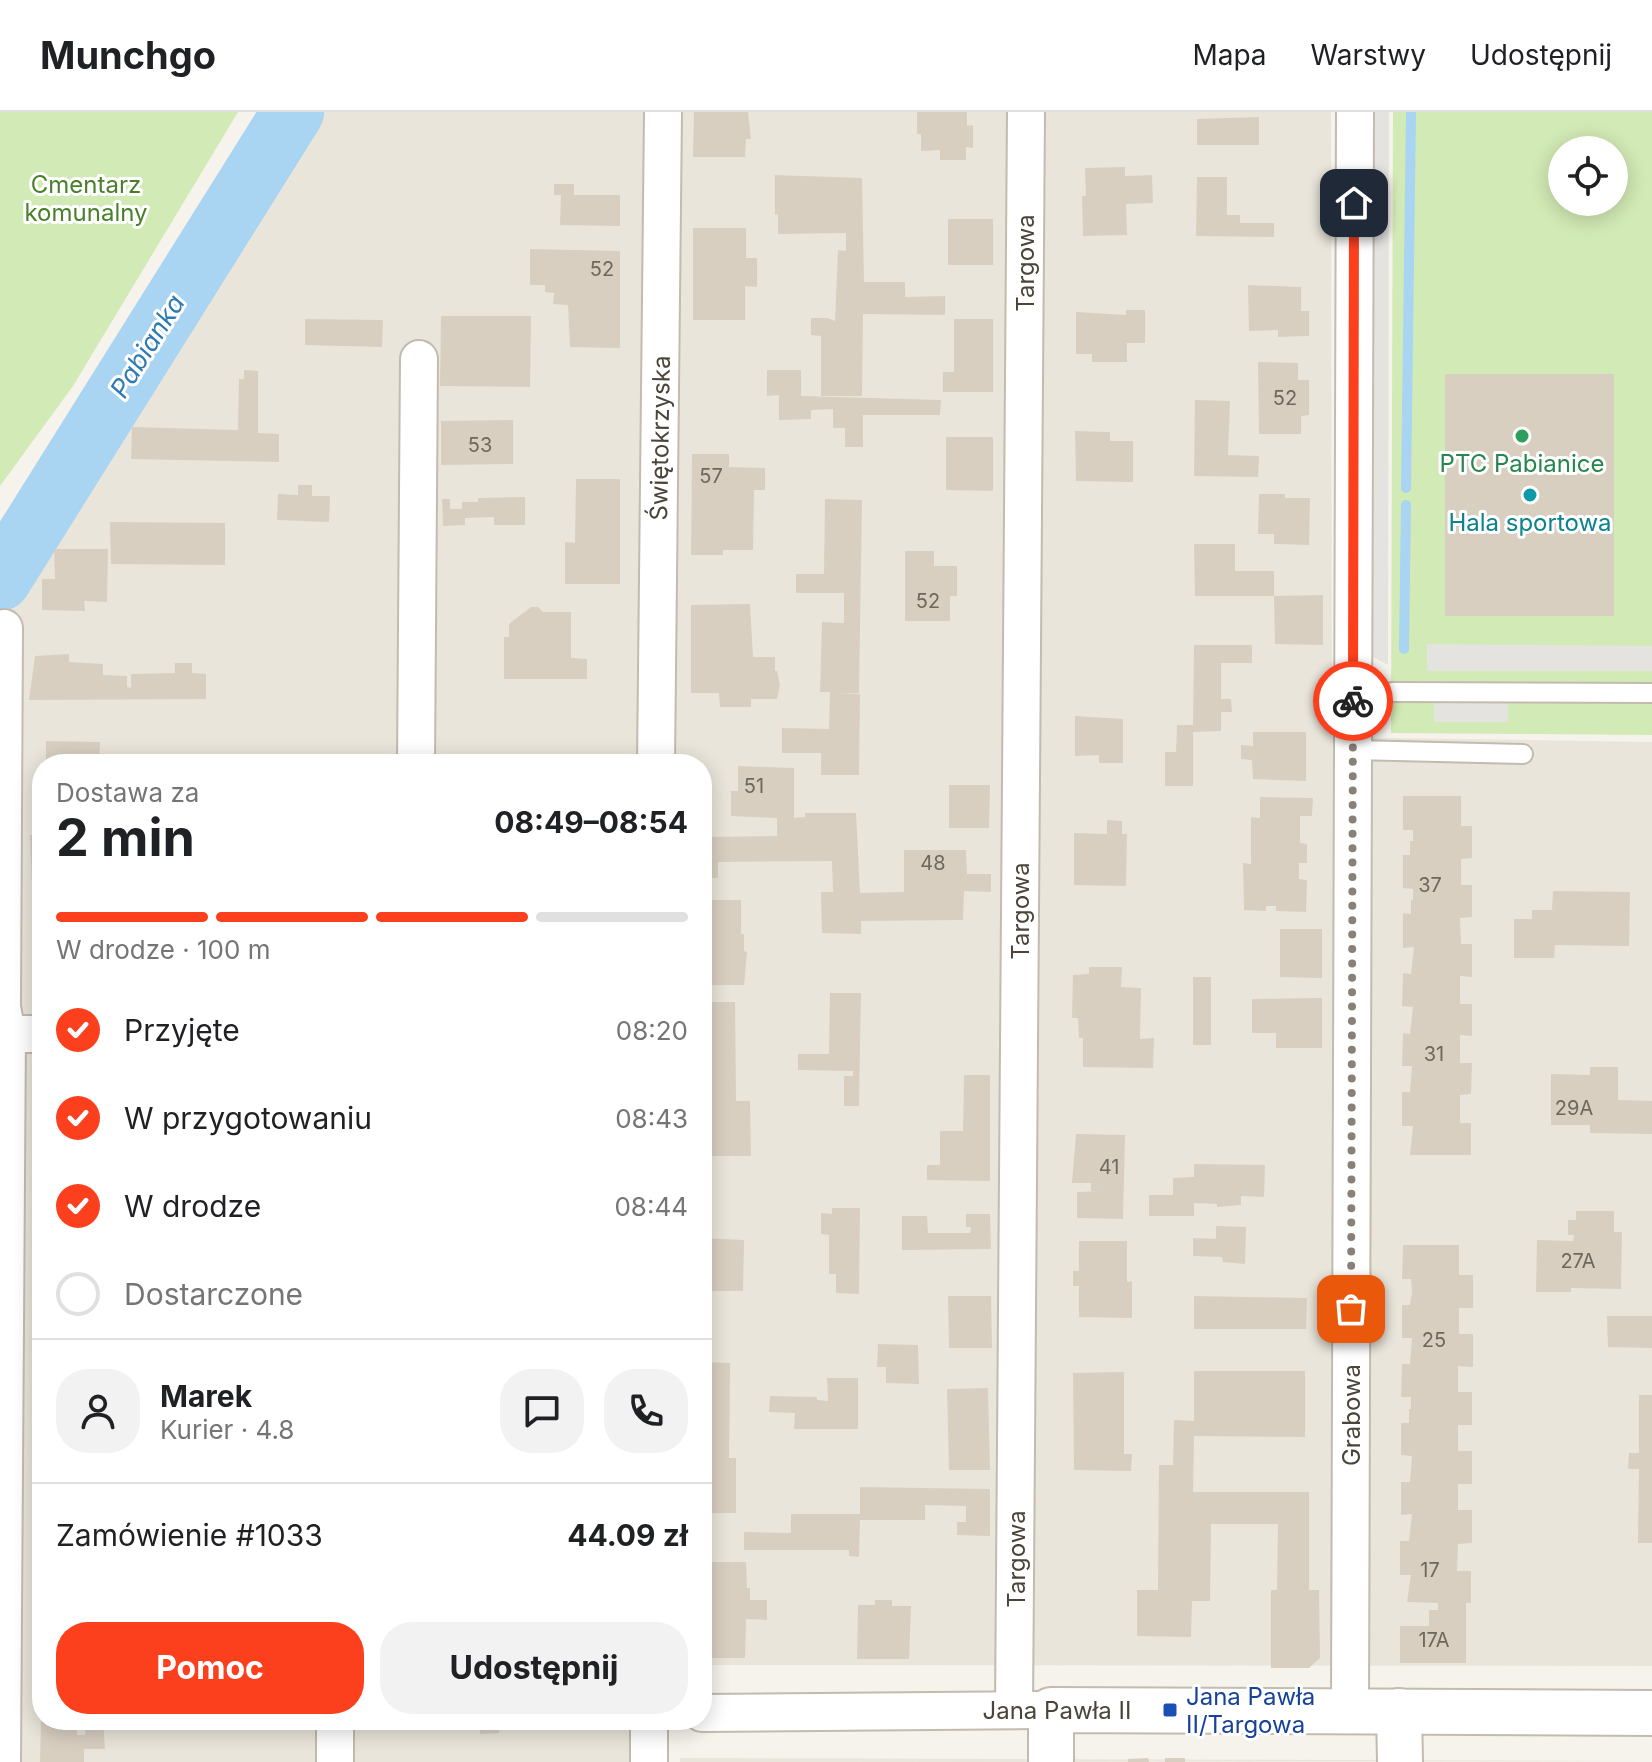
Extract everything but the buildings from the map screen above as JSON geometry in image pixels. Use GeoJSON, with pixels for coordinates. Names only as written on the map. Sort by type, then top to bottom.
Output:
{"type":"FeatureCollection","features":[{"type":"Feature","properties":{"kind":"street","name":"Świętokrzyska"},"geometry":{"type":"LineString","coordinates":[[656,754],[663,112]]}},
{"type":"Feature","properties":{"kind":"street","name":"Targowa"},"geometry":{"type":"LineString","coordinates":[[1026,112],[1032,1710],[1051,1762]]}},
{"type":"Feature","properties":{"kind":"street","name":"Grabowa"},"geometry":{"type":"LineString","coordinates":[[1350,1711],[1355,112]]}},
{"type":"Feature","properties":{"kind":"street"},"geometry":{"type":"LineString","coordinates":[[416,754],[419,359]]}},
{"type":"Feature","properties":{"kind":"street"},"geometry":{"type":"LineString","coordinates":[[2,1762],[16,1034],[2,1007],[4,628]]}},
{"type":"Feature","properties":{"kind":"street","name":"Jana Pawła II"},"geometry":{"type":"LineString","coordinates":[[712,1713],[1032,1710],[1652,1713]]}},
{"type":"Feature","properties":{"kind":"street"},"geometry":{"type":"LineString","coordinates":[[1399,1711],[1400,1762]]}},
{"type":"Feature","properties":{"kind":"street"},"geometry":{"type":"LineString","coordinates":[[335,1730],[335,1762]]}},
{"type":"Feature","properties":{"kind":"street"},"geometry":{"type":"LineString","coordinates":[[649,1730],[649,1762]]}},
{"type":"Feature","properties":{"kind":"lane"},"geometry":{"type":"LineString","coordinates":[[1392,692],[1652,693]]}},
{"type":"Feature","properties":{"kind":"lane"},"geometry":{"type":"LineString","coordinates":[[1353,750],[1523,754]]}},
{"type":"Feature","properties":{"kind":"shaded area"},"geometry":{"type":"Polygon","coordinates":[[[298,112],[1331,112],[1332,737],[1652,742],[1652,1666],[712,1665],[712,754],[32,754],[32,1023],[0,1024],[0,595],[298,112]]]}},
{"type":"Feature","properties":{"kind":"shaded area"},"geometry":{"type":"Polygon","coordinates":[[[1369,112],[1389,112],[1388,665],[1369,655],[1369,112]]]}},
{"type":"Feature","properties":{"kind":"shaded area"},"geometry":{"type":"Polygon","coordinates":[[[1427,644],[1652,646],[1652,671],[1427,671],[1427,644]]]}},
{"type":"Feature","properties":{"kind":"shaded area"},"geometry":{"type":"Polygon","coordinates":[[[1434,699],[1508,699],[1508,722],[1434,722],[1434,699]]]}},
{"type":"Feature","properties":{"kind":"shaded area"},"geometry":{"type":"Polygon","coordinates":[[[0,1045],[32,1045],[32,1730],[631,1730],[630,1762],[0,1762],[0,1045]]]}},
{"type":"Feature","properties":{"kind":"shaded area"},"geometry":{"type":"Polygon","coordinates":[[[680,1758],[1652,1761],[680,1762],[680,1758]]]}},
{"type":"Feature","properties":{"kind":"green space","name":"Cmentarz komunalny"},"geometry":{"type":"Polygon","coordinates":[[[0,112],[238,112],[73,386],[0,486],[0,112]]]}},
{"type":"Feature","properties":{"kind":"green space","name":"PTC Pabianice"},"geometry":{"type":"Polygon","coordinates":[[[1393,112],[1652,112],[1652,735],[1391,733],[1393,112]]]}},
{"type":"Feature","properties":{"kind":"waterway","name":"Pabianka"},"geometry":{"type":"LineString","coordinates":[[0,580],[293,112]]}},
{"type":"Feature","properties":{"kind":"waterway"},"geometry":{"type":"LineString","coordinates":[[1406,488],[1411,112]]}},
{"type":"Feature","properties":{"kind":"waterway"},"geometry":{"type":"LineString","coordinates":[[1404,649],[1406,505]]}},
{"type":"Feature","properties":{"kind":"way so far"},"geometry":{"type":"LineString","coordinates":[[1351,1309],[1353,701]]}},
{"type":"Feature","properties":{"kind":"place","name":"PTC Pabianice"},"geometry":{"type":"Point","coordinates":[1522,436]}},
{"type":"Feature","properties":{"kind":"place","name":"Hala sportowa"},"geometry":{"type":"Point","coordinates":[1530,495]}},
{"type":"Feature","properties":{"kind":"place","name":"Jana Pawła II/Targowa"},"geometry":{"type":"Point","coordinates":[1170,1710]}},
{"type":"Feature","properties":{"kind":"route"},"geometry":{"type":"LineString","coordinates":[[1353,701],[1354,203]]}}]}
